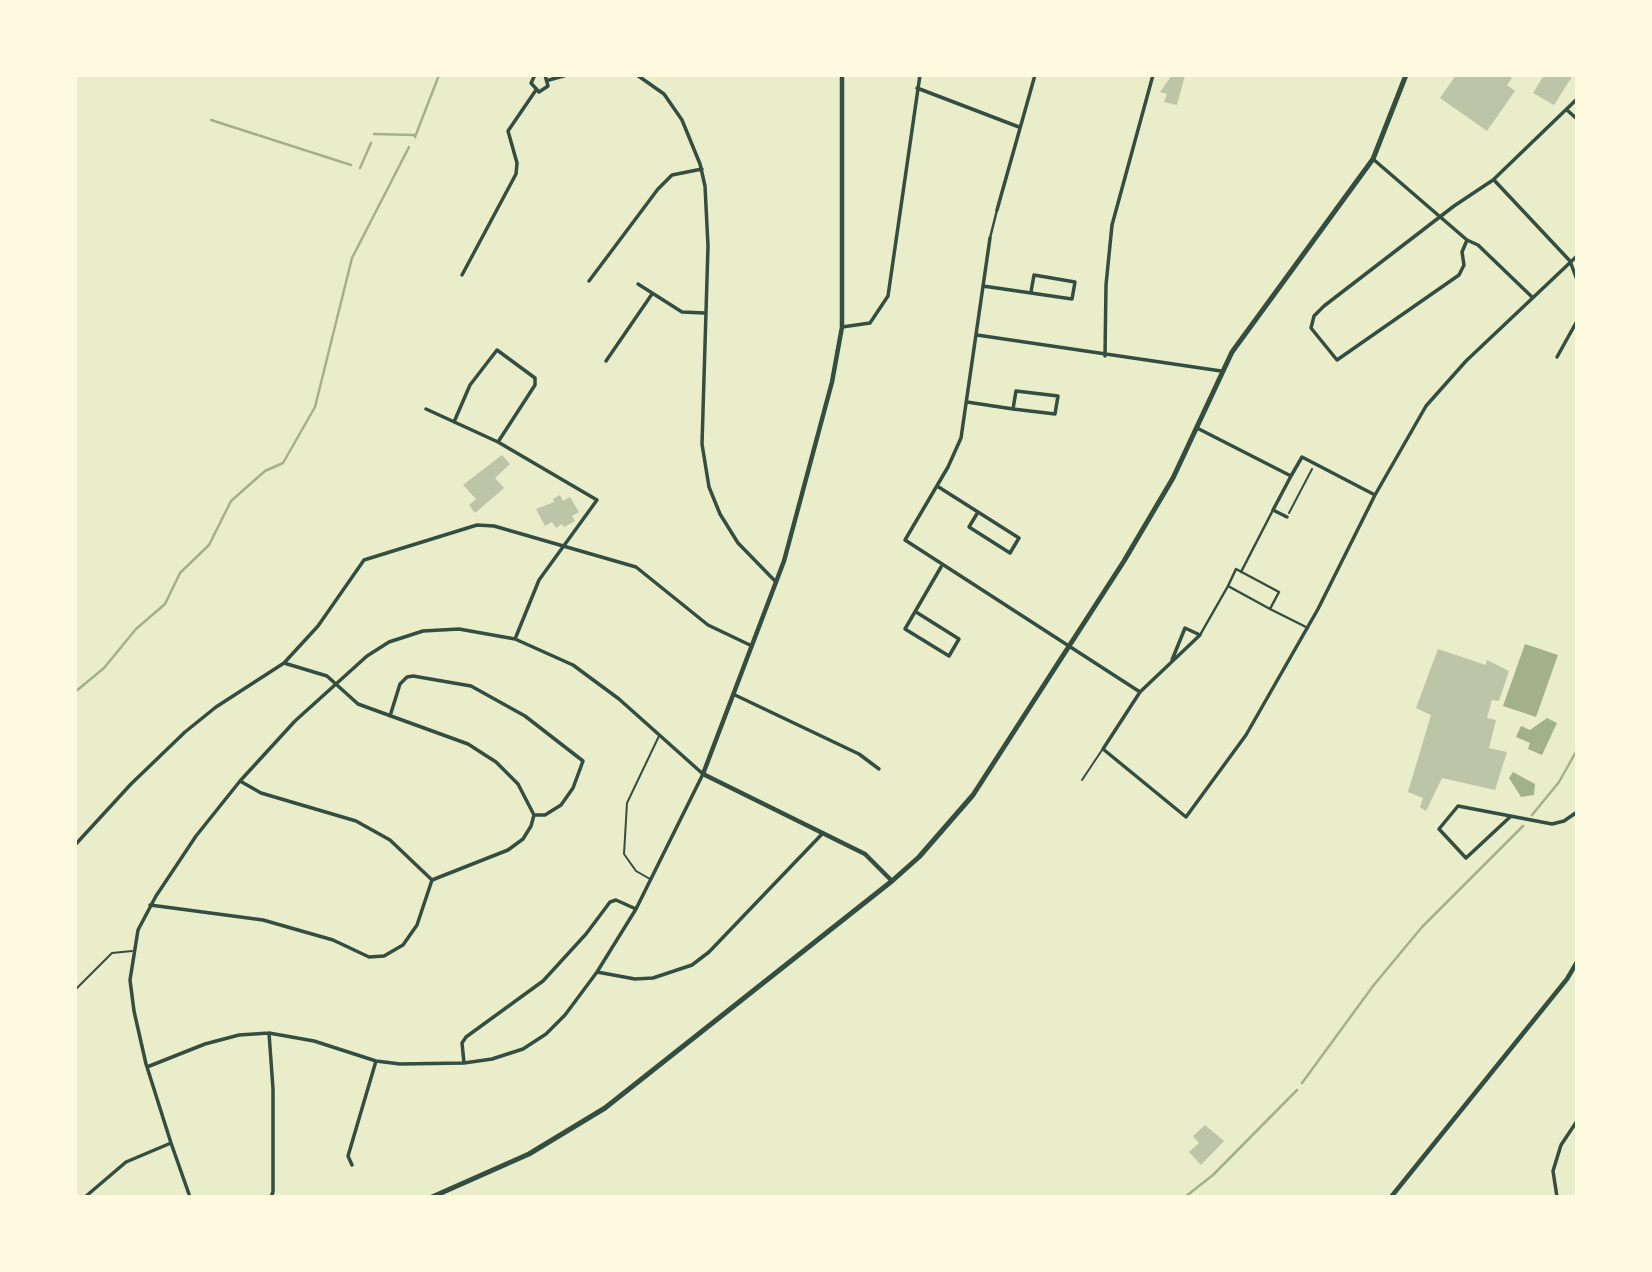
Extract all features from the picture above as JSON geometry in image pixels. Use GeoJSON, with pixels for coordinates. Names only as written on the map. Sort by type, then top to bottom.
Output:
{"type":"FeatureCollection","features":[{"type":"Feature","properties":{"kind":"main road"},"geometry":{"type":"LineString","coordinates":[[432,1197],[529,1154],[605,1108],[892,881],[919,856],[973,795],[1159,502],[1197,428],[1221,371],[1264,306],[1373,159],[1406,75]]}},
{"type":"Feature","properties":{"kind":"street"},"geometry":{"type":"LineString","coordinates":[[536,90],[547,89],[548,80],[545,75]]}},
{"type":"Feature","properties":{"kind":"street"},"geometry":{"type":"LineString","coordinates":[[548,80],[567,75]]}},
{"type":"Feature","properties":{"kind":"street"},"geometry":{"type":"LineString","coordinates":[[637,75],[664,94],[682,120],[702,169],[708,246],[702,444],[709,486],[720,514],[738,543],[776,582]]}},
{"type":"Feature","properties":{"kind":"street"},"geometry":{"type":"LineString","coordinates":[[147,1067],[205,1044],[239,1035],[269,1033],[314,1041],[376,1062],[464,1063],[492,1059],[523,1049],[547,1034],[597,972],[636,909],[703,775],[776,582],[808,475],[842,327],[842,75]]}},
{"type":"Feature","properties":{"kind":"street"},"geometry":{"type":"LineString","coordinates":[[842,327],[870,323],[888,296],[920,75]]}},
{"type":"Feature","properties":{"kind":"street"},"geometry":{"type":"LineString","coordinates":[[1035,75],[990,238],[961,438],[905,540],[941,567],[1140,692]]}},
{"type":"Feature","properties":{"kind":"street"},"geometry":{"type":"LineString","coordinates":[[1105,356],[1111,235],[1153,75]]}},
{"type":"Feature","properties":{"kind":"street"},"geometry":{"type":"LineString","coordinates":[[533,76],[531,83],[536,90]]}},
{"type":"Feature","properties":{"kind":"street"},"geometry":{"type":"LineString","coordinates":[[917,88],[1019,127]]}},
{"type":"Feature","properties":{"kind":"street"},"geometry":{"type":"LineString","coordinates":[[462,275],[516,174],[517,163],[508,131],[536,90]]}},
{"type":"Feature","properties":{"kind":"street"},"geometry":{"type":"LineString","coordinates":[[1467,240],[1462,252],[1464,265],[1459,275],[1337,360],[1311,328],[1314,316],[1324,306],[1442,215],[1493,180],[1577,99]]}},
{"type":"Feature","properties":{"kind":"street"},"geometry":{"type":"LineString","coordinates":[[1567,110],[1577,119]]}},
{"type":"Feature","properties":{"kind":"street"},"geometry":{"type":"LineString","coordinates":[[1373,159],[1442,215],[1467,240],[1478,244],[1533,297]]}},
{"type":"Feature","properties":{"kind":"street"},"geometry":{"type":"LineString","coordinates":[[589,281],[658,189],[672,175],[702,169]]}},
{"type":"Feature","properties":{"kind":"street"},"geometry":{"type":"LineString","coordinates":[[1493,180],[1570,261],[1577,279]]}},
{"type":"Feature","properties":{"kind":"street"},"geometry":{"type":"LineString","coordinates":[[1270,609],[1279,592],[1236,569],[1200,635],[1140,692],[1103,749],[1186,817],[1246,735],[1308,628],[1375,495],[1426,406],[1466,361],[1577,256]]}},
{"type":"Feature","properties":{"kind":"street"},"geometry":{"type":"LineString","coordinates":[[983,286],[1072,299],[1075,282],[1034,275],[1031,292]]}},
{"type":"Feature","properties":{"kind":"street"},"geometry":{"type":"LineString","coordinates":[[638,284],[682,312],[705,313]]}},
{"type":"Feature","properties":{"kind":"street"},"geometry":{"type":"LineString","coordinates":[[606,361],[652,294]]}},
{"type":"Feature","properties":{"kind":"street"},"geometry":{"type":"LineString","coordinates":[[1557,357],[1577,321]]}},
{"type":"Feature","properties":{"kind":"street"},"geometry":{"type":"LineString","coordinates":[[977,335],[1221,371]]}},
{"type":"Feature","properties":{"kind":"street"},"geometry":{"type":"LineString","coordinates":[[454,422],[470,384],[492,352],[497,350],[535,377],[535,384],[498,442]]}},
{"type":"Feature","properties":{"kind":"street"},"geometry":{"type":"LineString","coordinates":[[967,402],[1013,409],[1055,414],[1058,396],[1016,391],[1013,409]]}},
{"type":"Feature","properties":{"kind":"street"},"geometry":{"type":"LineString","coordinates":[[426,409],[498,442],[597,500],[539,580],[515,639]]}},
{"type":"Feature","properties":{"kind":"street"},"geometry":{"type":"LineString","coordinates":[[1197,428],[1291,476]]}},
{"type":"Feature","properties":{"kind":"street"},"geometry":{"type":"LineString","coordinates":[[1241,572],[1302,457],[1375,495]]}},
{"type":"Feature","properties":{"kind":"street"},"geometry":{"type":"LineString","coordinates":[[937,486],[978,512],[1019,538],[1010,553],[969,527],[978,512]]}},
{"type":"Feature","properties":{"kind":"street"},"geometry":{"type":"LineString","coordinates":[[1273,510],[1287,517]]}},
{"type":"Feature","properties":{"kind":"street"},"geometry":{"type":"LineString","coordinates":[[75,845],[131,784],[186,732],[216,707],[284,663],[318,626],[364,560],[370,556],[477,525],[494,526],[636,567],[708,625],[738,642],[752,646]]}},
{"type":"Feature","properties":{"kind":"street"},"geometry":{"type":"LineString","coordinates":[[916,612],[959,639],[948,656],[905,629],[941,567]]}},
{"type":"Feature","properties":{"kind":"street"},"geometry":{"type":"LineString","coordinates":[[1227,586],[1308,628]]}},
{"type":"Feature","properties":{"kind":"street"},"geometry":{"type":"LineString","coordinates":[[1172,660],[1185,628],[1200,635]]}},
{"type":"Feature","properties":{"kind":"street"},"geometry":{"type":"LineString","coordinates":[[190,1197],[147,1067],[130,980],[132,951],[138,930],[150,905],[196,836],[240,781],[295,721],[335,684],[389,642],[423,631],[459,629],[515,639],[573,665],[619,699],[703,775],[865,854],[892,881]]}},
{"type":"Feature","properties":{"kind":"street"},"geometry":{"type":"LineString","coordinates":[[284,663],[327,676],[358,704],[451,737],[496,762],[518,784],[534,815]]}},
{"type":"Feature","properties":{"kind":"street"},"geometry":{"type":"LineString","coordinates":[[390,716],[400,684],[407,677],[413,676],[471,686],[526,716],[583,761],[573,788],[561,805],[545,815],[534,815]]}},
{"type":"Feature","properties":{"kind":"street"},"geometry":{"type":"LineString","coordinates":[[735,695],[859,754],[879,769]]}},
{"type":"Feature","properties":{"kind":"street"},"geometry":{"type":"LineString","coordinates":[[240,781],[261,793],[356,821],[390,840],[432,880]]}},
{"type":"Feature","properties":{"kind":"street"},"geometry":{"type":"LineString","coordinates":[[1510,817],[1470,856],[1462,856],[1439,830],[1454,808],[1463,806],[1510,817],[1559,824],[1577,812]]}},
{"type":"Feature","properties":{"kind":"street"},"geometry":{"type":"LineString","coordinates":[[432,880],[508,850],[523,839],[534,815]]}},
{"type":"Feature","properties":{"kind":"street"},"geometry":{"type":"LineString","coordinates":[[597,972],[635,979],[653,978],[692,965],[709,952],[823,832]]}},
{"type":"Feature","properties":{"kind":"street"},"geometry":{"type":"LineString","coordinates":[[150,905],[263,920],[333,940],[369,957],[384,956],[403,945],[417,925],[432,880]]}},
{"type":"Feature","properties":{"kind":"street"},"geometry":{"type":"LineString","coordinates":[[464,1063],[462,1043],[466,1037],[543,981],[586,934],[610,902],[616,900],[636,909]]}},
{"type":"Feature","properties":{"kind":"street"},"geometry":{"type":"LineString","coordinates":[[1391,1197],[1567,979],[1577,961]]}},
{"type":"Feature","properties":{"kind":"street"},"geometry":{"type":"LineString","coordinates":[[269,1033],[274,1099],[274,1192],[271,1197]]}},
{"type":"Feature","properties":{"kind":"street"},"geometry":{"type":"LineString","coordinates":[[352,1165],[348,1156],[376,1062]]}},
{"type":"Feature","properties":{"kind":"street"},"geometry":{"type":"LineString","coordinates":[[1557,1197],[1553,1171],[1561,1146],[1577,1121]]}},
{"type":"Feature","properties":{"kind":"street"},"geometry":{"type":"LineString","coordinates":[[85,1197],[125,1162],[171,1143]]}},
{"type":"Feature","properties":{"kind":"lane"},"geometry":{"type":"LineString","coordinates":[[651,880],[636,871],[624,854],[627,803],[660,735]]}},
{"type":"Feature","properties":{"kind":"lane"},"geometry":{"type":"LineString","coordinates":[[1082,780],[1103,749]]}},
{"type":"Feature","properties":{"kind":"lane"},"geometry":{"type":"LineString","coordinates":[[75,990],[112,953],[132,951]]}},
{"type":"Feature","properties":{"kind":"path"},"geometry":{"type":"LineString","coordinates":[[1287,517],[1312,470]]}},
{"type":"Feature","properties":{"kind":"shaded area"},"geometry":{"type":"Polygon","coordinates":[[[1525,644],[1558,655],[1536,717],[1503,706],[1525,644]]]}},
{"type":"Feature","properties":{"kind":"shaded area"},"geometry":{"type":"Polygon","coordinates":[[[1547,718],[1557,723],[1542,755],[1528,749],[1530,743],[1516,737],[1521,726],[1530,730],[1547,718]]]}},
{"type":"Feature","properties":{"kind":"shaded area"},"geometry":{"type":"Polygon","coordinates":[[[1513,772],[1535,784],[1534,795],[1521,797],[1509,778],[1513,772]]]}},
{"type":"Feature","properties":{"kind":"building"},"geometry":{"type":"Polygon","coordinates":[[[1172,75],[1185,75],[1177,105],[1164,102],[1167,94],[1160,92],[1172,75]]]}},
{"type":"Feature","properties":{"kind":"building"},"geometry":{"type":"Polygon","coordinates":[[[1456,75],[1507,75],[1512,78],[1507,85],[1515,91],[1487,131],[1440,98],[1456,75]]]}},
{"type":"Feature","properties":{"kind":"building"},"geometry":{"type":"Polygon","coordinates":[[[1544,75],[1573,75],[1554,105],[1533,93],[1544,75]]]}},
{"type":"Feature","properties":{"kind":"building"},"geometry":{"type":"Polygon","coordinates":[[[502,455],[510,464],[495,478],[504,488],[475,513],[469,505],[476,499],[463,485],[502,455]]]}},
{"type":"Feature","properties":{"kind":"building"},"geometry":{"type":"Polygon","coordinates":[[[560,495],[563,501],[570,497],[579,512],[572,516],[575,521],[564,527],[562,524],[556,528],[552,522],[545,526],[536,509],[554,502],[553,499],[560,495]]]}},
{"type":"Feature","properties":{"kind":"building"},"geometry":{"type":"Polygon","coordinates":[[[1438,649],[1486,665],[1487,660],[1509,671],[1499,701],[1492,700],[1487,718],[1496,720],[1489,748],[1507,752],[1495,790],[1442,778],[1426,811],[1420,807],[1423,798],[1408,792],[1431,715],[1416,708],[1438,649]]]}},
{"type":"Feature","properties":{"kind":"building"},"geometry":{"type":"Polygon","coordinates":[[[1205,1125],[1224,1141],[1201,1165],[1189,1152],[1199,1143],[1193,1136],[1205,1125]]]}},
{"type":"Feature","properties":{"kind":"waterway"},"geometry":{"type":"LineString","coordinates":[[415,137],[439,75]]}},
{"type":"Feature","properties":{"kind":"waterway"},"geometry":{"type":"LineString","coordinates":[[211,120],[351,165]]}},
{"type":"Feature","properties":{"kind":"waterway"},"geometry":{"type":"LineString","coordinates":[[374,134],[415,135]]}},
{"type":"Feature","properties":{"kind":"waterway"},"geometry":{"type":"LineString","coordinates":[[360,168],[371,143]]}},
{"type":"Feature","properties":{"kind":"waterway"},"geometry":{"type":"LineString","coordinates":[[75,692],[104,668],[136,629],[165,604],[180,573],[209,545],[231,501],[265,471],[283,463],[315,407],[352,258],[409,147]]}},
{"type":"Feature","properties":{"kind":"waterway"},"geometry":{"type":"LineString","coordinates":[[1532,815],[1559,782],[1577,750]]}},
{"type":"Feature","properties":{"kind":"waterway"},"geometry":{"type":"LineString","coordinates":[[1302,1083],[1373,986],[1422,927],[1523,826]]}},
{"type":"Feature","properties":{"kind":"waterway"},"geometry":{"type":"LineString","coordinates":[[1185,1197],[1213,1175],[1297,1090]]}}]}
